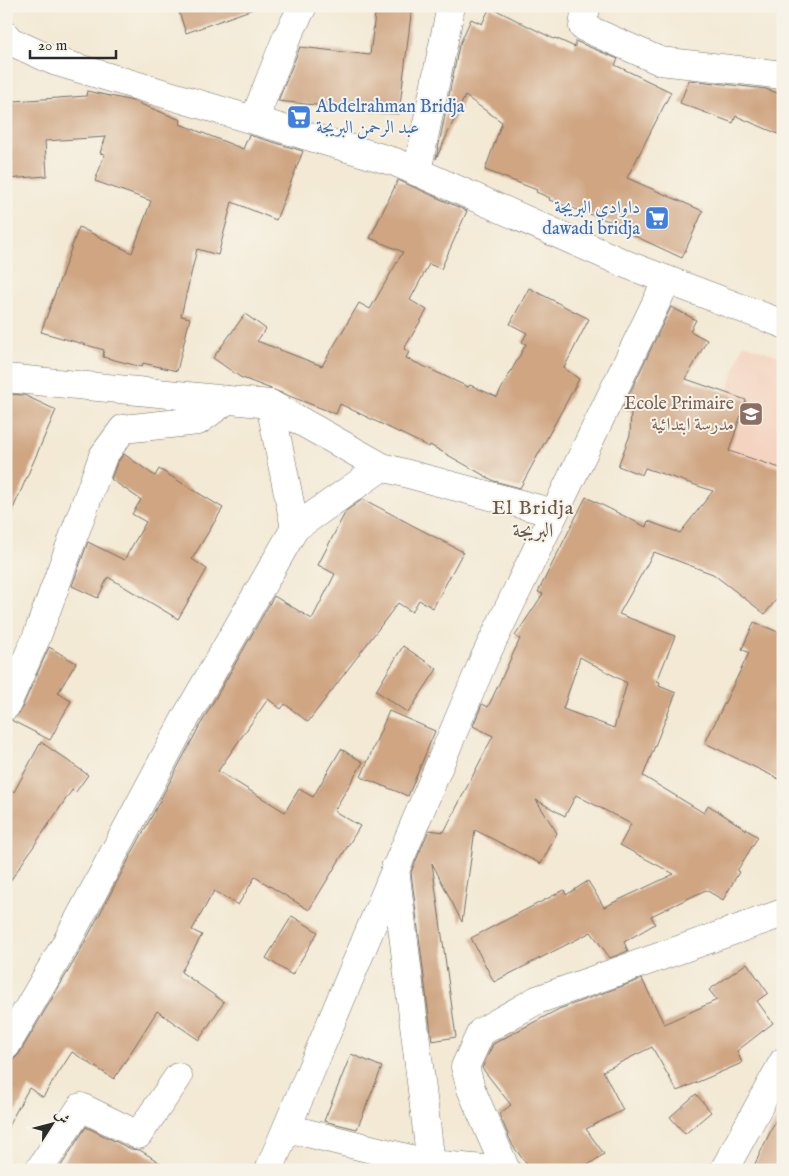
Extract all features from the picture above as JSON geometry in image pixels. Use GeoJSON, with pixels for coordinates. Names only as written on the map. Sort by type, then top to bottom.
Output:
{"type":"FeatureCollection","features":[{"type":"Feature","properties":{"kind":"street"},"geometry":{"type":"LineString","coordinates":[[254,120],[286,39],[302,6]]}},
{"type":"Feature","properties":{"kind":"street"},"geometry":{"type":"LineString","coordinates":[[417,172],[451,6]]}},
{"type":"Feature","properties":{"kind":"street"},"geometry":{"type":"LineString","coordinates":[[586,6],[583,27],[660,61],[783,75]]}},
{"type":"Feature","properties":{"kind":"street"},"geometry":{"type":"LineString","coordinates":[[6,36],[10,41],[54,61],[394,162],[667,280],[783,324]]}},
{"type":"Feature","properties":{"kind":"street"},"geometry":{"type":"LineString","coordinates":[[269,1170],[484,659],[667,280]]}},
{"type":"Feature","properties":{"kind":"street"},"geometry":{"type":"LineString","coordinates":[[6,378],[270,404],[382,466],[554,513]]}},
{"type":"Feature","properties":{"kind":"street"},"geometry":{"type":"LineString","coordinates":[[6,706],[37,636],[103,456],[123,429],[198,421],[227,400]]}},
{"type":"Feature","properties":{"kind":"street"},"geometry":{"type":"LineString","coordinates":[[270,404],[295,528]]}},
{"type":"Feature","properties":{"kind":"street"},"geometry":{"type":"LineString","coordinates":[[6,1046],[65,945],[185,719],[295,528],[382,466]]}},
{"type":"Feature","properties":{"kind":"street"},"geometry":{"type":"LineString","coordinates":[[395,867],[435,1167]]}},
{"type":"Feature","properties":{"kind":"street"},"geometry":{"type":"LineString","coordinates":[[506,1170],[471,1089],[465,1067],[481,1032],[537,1000],[783,913]]}},
{"type":"Feature","properties":{"kind":"street"},"geometry":{"type":"LineString","coordinates":[[724,1170],[783,1062]]}},
{"type":"Feature","properties":{"kind":"street"},"geometry":{"type":"LineString","coordinates":[[39,1170],[81,1107],[138,1135],[178,1077]]}},
{"type":"Feature","properties":{"kind":"street"},"geometry":{"type":"LineString","coordinates":[[286,1128],[435,1167],[494,1170]]}},
{"type":"Feature","properties":{"kind":"shaded area","name":"Ecole Primaire مدرسة ابتدائية"},"geometry":{"type":"Polygon","coordinates":[[[743,344],[783,357],[783,497],[702,470],[743,344]]]}},
{"type":"Feature","properties":{"kind":"building"},"geometry":{"type":"Polygon","coordinates":[[[177,6],[252,6],[253,9],[186,33],[177,6]]]}},
{"type":"Feature","properties":{"kind":"building"},"geometry":{"type":"Polygon","coordinates":[[[376,6],[412,6],[399,114],[278,101],[300,47],[370,55],[376,6]]]}},
{"type":"Feature","properties":{"kind":"building"},"geometry":{"type":"Polygon","coordinates":[[[490,7],[554,39],[575,47],[575,41],[618,59],[615,65],[671,92],[627,178],[703,211],[682,258],[611,225],[612,222],[549,200],[550,198],[536,192],[537,190],[485,170],[502,122],[465,96],[436,159],[459,46],[471,19],[482,24],[490,7]]]}},
{"type":"Feature","properties":{"kind":"building"},"geometry":{"type":"Polygon","coordinates":[[[689,80],[766,89],[783,95],[783,136],[736,116],[733,123],[680,103],[689,80]]]}},
{"type":"Feature","properties":{"kind":"building"},"geometry":{"type":"Polygon","coordinates":[[[87,91],[133,101],[181,120],[180,124],[243,149],[249,135],[303,151],[276,220],[232,202],[218,255],[197,249],[181,316],[190,318],[177,371],[143,363],[142,367],[103,357],[104,350],[41,332],[79,227],[132,253],[151,201],[95,181],[105,154],[100,153],[106,137],[45,141],[47,176],[6,179],[6,106],[14,106],[14,101],[86,96],[87,91]]]}},
{"type":"Feature","properties":{"kind":"building"},"geometry":{"type":"Polygon","coordinates":[[[398,180],[467,211],[441,269],[429,264],[410,300],[427,310],[404,349],[409,352],[406,358],[468,387],[470,385],[497,397],[526,344],[522,342],[527,333],[510,324],[529,288],[589,319],[564,368],[579,379],[520,488],[494,481],[430,445],[429,447],[340,404],[336,414],[240,377],[213,358],[245,314],[266,329],[257,341],[322,366],[359,303],[370,309],[403,252],[370,238],[398,180]]]}},
{"type":"Feature","properties":{"kind":"building"},"geometry":{"type":"Polygon","coordinates":[[[671,307],[696,320],[690,331],[707,340],[686,379],[746,400],[729,451],[783,469],[783,591],[765,614],[713,574],[654,552],[619,614],[675,636],[657,681],[660,682],[659,686],[676,693],[643,776],[704,813],[708,805],[758,837],[737,871],[739,872],[723,900],[706,890],[651,916],[655,924],[624,942],[628,951],[610,958],[591,932],[494,982],[471,938],[564,890],[566,895],[588,881],[604,907],[674,874],[620,845],[631,824],[576,795],[565,816],[536,800],[557,833],[541,864],[475,830],[462,922],[432,863],[456,1037],[432,1041],[411,872],[429,830],[444,832],[493,736],[473,726],[482,704],[488,707],[520,639],[515,636],[543,594],[538,592],[586,497],[646,527],[648,521],[680,533],[713,491],[645,468],[642,475],[618,466],[630,435],[631,411],[622,409],[671,307]],[[580,657],[563,709],[614,728],[627,683],[580,657]]]}},
{"type":"Feature","properties":{"kind":"building"},"geometry":{"type":"Polygon","coordinates":[[[6,394],[24,395],[56,410],[6,525],[6,394]]]}},
{"type":"Feature","properties":{"kind":"building"},"geometry":{"type":"Polygon","coordinates":[[[124,454],[155,476],[159,469],[223,508],[192,559],[207,569],[178,619],[108,577],[98,598],[72,586],[88,542],[124,560],[146,522],[132,514],[141,500],[111,479],[117,463],[124,454]]]}},
{"type":"Feature","properties":{"kind":"building"},"geometry":{"type":"Polygon","coordinates":[[[363,499],[463,552],[433,608],[419,600],[412,612],[398,603],[308,722],[285,704],[281,709],[268,699],[218,771],[285,812],[299,789],[313,797],[341,749],[363,762],[334,811],[360,826],[309,910],[255,877],[238,905],[214,891],[192,930],[202,935],[181,972],[224,1002],[199,1040],[157,1011],[114,1079],[72,1052],[43,1097],[29,1088],[6,1130],[6,1062],[14,1059],[19,1054],[79,953],[199,727],[274,596],[312,619],[335,574],[318,565],[346,511],[363,499]]]}},
{"type":"Feature","properties":{"kind":"building"},"geometry":{"type":"Polygon","coordinates":[[[754,622],[783,634],[783,781],[705,743],[749,653],[742,649],[754,622]]]}},
{"type":"Feature","properties":{"kind":"building"},"geometry":{"type":"Polygon","coordinates":[[[403,646],[437,669],[408,713],[376,691],[403,646]]]}},
{"type":"Feature","properties":{"kind":"building"},"geometry":{"type":"Polygon","coordinates":[[[49,647],[76,663],[58,693],[71,701],[50,740],[11,720],[20,712],[49,647]]]}},
{"type":"Feature","properties":{"kind":"building"},"geometry":{"type":"Polygon","coordinates":[[[389,711],[435,731],[408,796],[361,777],[389,711]]]}},
{"type":"Feature","properties":{"kind":"building"},"geometry":{"type":"Polygon","coordinates":[[[41,742],[88,775],[75,793],[72,790],[6,887],[6,787],[14,792],[41,742]]]}},
{"type":"Feature","properties":{"kind":"building"},"geometry":{"type":"Polygon","coordinates":[[[292,916],[318,932],[292,975],[266,958],[292,916]]]}},
{"type":"Feature","properties":{"kind":"building"},"geometry":{"type":"Polygon","coordinates":[[[747,963],[768,993],[757,1001],[773,1023],[737,1051],[742,1063],[677,1091],[652,1047],[603,1071],[623,1110],[586,1129],[604,1154],[581,1170],[531,1170],[513,1146],[499,1114],[511,1105],[482,1068],[493,1044],[559,1009],[642,979],[664,1024],[717,1000],[709,990],[747,963]]]}},
{"type":"Feature","properties":{"kind":"building"},"geometry":{"type":"Polygon","coordinates":[[[351,1054],[382,1067],[357,1129],[324,1121],[351,1054]]]}},
{"type":"Feature","properties":{"kind":"building"},"geometry":{"type":"Polygon","coordinates":[[[696,1094],[711,1112],[685,1134],[670,1117],[696,1094]]]}},
{"type":"Feature","properties":{"kind":"building"},"geometry":{"type":"Polygon","coordinates":[[[783,1105],[783,1170],[752,1170],[783,1105]]]}},
{"type":"Feature","properties":{"kind":"building"},"geometry":{"type":"Polygon","coordinates":[[[86,1127],[131,1149],[140,1150],[171,1170],[59,1169],[86,1127]]]}},
{"type":"Feature","properties":{"kind":"place","name":"Abdelrahman Bridja عبد الرحمن البريجة"},"geometry":{"type":"Point","coordinates":[299,117]}},
{"type":"Feature","properties":{"kind":"place","name":"داوادي البريجة dawadi bridja"},"geometry":{"type":"Point","coordinates":[657,218]}},
{"type":"Feature","properties":{"kind":"place","name":"Ecole Primaire مدرسة ابتدائية"},"geometry":{"type":"Point","coordinates":[751,414]}},
{"type":"Feature","properties":{"kind":"district","name":"El Bridja البريجة"},"geometry":{"type":"Point","coordinates":[533,520]}}]}
